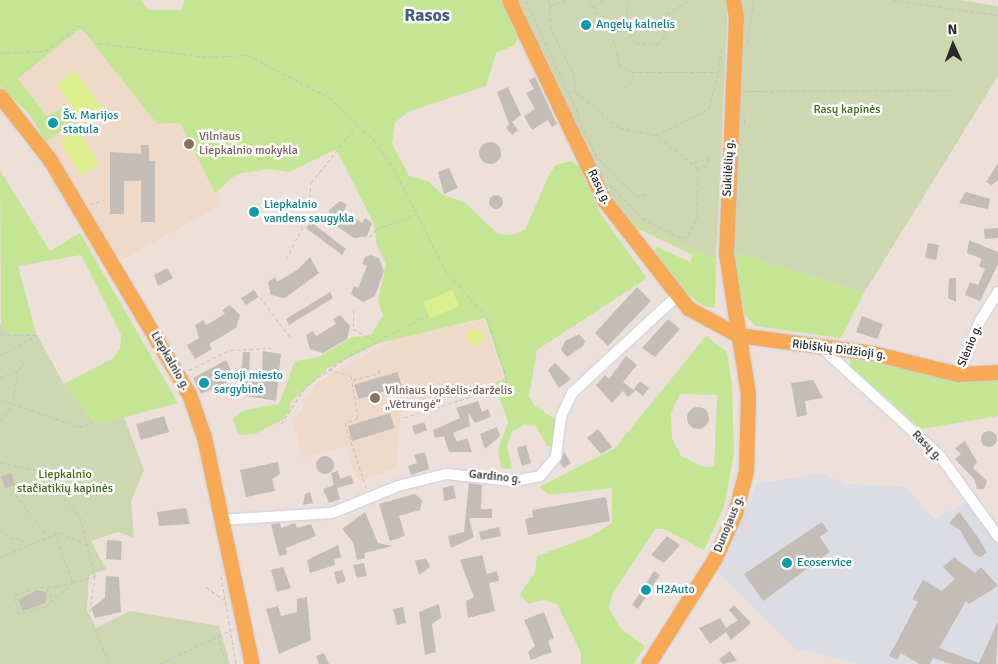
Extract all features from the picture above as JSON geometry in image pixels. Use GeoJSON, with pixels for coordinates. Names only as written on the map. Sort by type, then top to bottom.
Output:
{"type":"FeatureCollection","features":[{"type":"Feature","properties":{"kind":"main road","name":"Rasų g."},"geometry":{"type":"LineString","coordinates":[[509,0],[574,120],[614,216],[676,296],[712,324],[738,335]]}},
{"type":"Feature","properties":{"kind":"main road","name":"Sukilėlių g."},"geometry":{"type":"LineString","coordinates":[[733,0],[733,91],[726,254],[738,335]]}},
{"type":"Feature","properties":{"kind":"main road","name":"Liepkalnio g."},"geometry":{"type":"LineString","coordinates":[[0,96],[50,160],[179,374],[197,413],[220,520],[236,628],[252,664]]}},
{"type":"Feature","properties":{"kind":"main road","name":"Ribiškių Didžioji g."},"geometry":{"type":"LineString","coordinates":[[738,335],[891,356],[958,374],[998,372]]}},
{"type":"Feature","properties":{"kind":"main road","name":"Dunojaus g."},"geometry":{"type":"LineString","coordinates":[[648,664],[715,558],[741,497],[749,420],[738,335]]}},
{"type":"Feature","properties":{"kind":"street","name":"Slėnio g."},"geometry":{"type":"LineString","coordinates":[[958,374],[980,321],[998,292]]}},
{"type":"Feature","properties":{"kind":"street","name":"Gardino g."},"geometry":{"type":"LineString","coordinates":[[220,520],[332,513],[369,498],[446,474],[513,481],[540,476],[556,457],[561,417],[572,393],[676,296]]}},
{"type":"Feature","properties":{"kind":"street","name":"Rasų g."},"geometry":{"type":"LineString","coordinates":[[822,348],[940,456],[998,536]]}},
{"type":"Feature","properties":{"kind":"street"},"geometry":{"type":"LineString","coordinates":[[843,368],[846,350]]}},
{"type":"Feature","properties":{"kind":"path"},"geometry":{"type":"LineString","coordinates":[[526,0],[568,90],[574,120],[599,158],[636,196],[647,194]]}},
{"type":"Feature","properties":{"kind":"path"},"geometry":{"type":"LineString","coordinates":[[548,0],[550,5],[550,26],[574,74],[576,92]]}},
{"type":"Feature","properties":{"kind":"path"},"geometry":{"type":"LineString","coordinates":[[550,5],[566,0]]}},
{"type":"Feature","properties":{"kind":"path"},"geometry":{"type":"LineString","coordinates":[[589,0],[611,33],[619,63],[632,72],[718,72]]}},
{"type":"Feature","properties":{"kind":"path"},"geometry":{"type":"LineString","coordinates":[[593,7],[604,0]]}},
{"type":"Feature","properties":{"kind":"path"},"geometry":{"type":"LineString","coordinates":[[628,0],[626,28],[636,43],[655,46],[666,34],[662,18]]}},
{"type":"Feature","properties":{"kind":"path"},"geometry":{"type":"LineString","coordinates":[[604,36],[662,18],[689,0]]}},
{"type":"Feature","properties":{"kind":"path"},"geometry":{"type":"LineString","coordinates":[[893,0],[998,15]]}},
{"type":"Feature","properties":{"kind":"path"},"geometry":{"type":"LineString","coordinates":[[0,53],[46,51],[79,25],[100,43],[208,57],[248,55],[330,98],[374,140],[418,214],[445,270],[487,318],[506,381],[403,418]]}},
{"type":"Feature","properties":{"kind":"path"},"geometry":{"type":"LineString","coordinates":[[656,135],[709,109],[723,46]]}},
{"type":"Feature","properties":{"kind":"path"},"geometry":{"type":"LineString","coordinates":[[624,89],[634,79],[632,72]]}},
{"type":"Feature","properties":{"kind":"path"},"geometry":{"type":"LineString","coordinates":[[568,90],[576,92],[620,128],[656,135],[694,163],[698,170],[697,218],[692,230],[681,238],[642,218],[607,180]]}},
{"type":"Feature","properties":{"kind":"path"},"geometry":{"type":"LineString","coordinates":[[733,91],[952,90]]}},
{"type":"Feature","properties":{"kind":"path"},"geometry":{"type":"LineString","coordinates":[[286,259],[308,217],[311,183],[358,124]]}},
{"type":"Feature","properties":{"kind":"path"},"geometry":{"type":"LineString","coordinates":[[599,158],[600,167]]}},
{"type":"Feature","properties":{"kind":"path"},"geometry":{"type":"LineString","coordinates":[[694,163],[709,158],[707,166],[698,170]]}},
{"type":"Feature","properties":{"kind":"path"},"geometry":{"type":"LineString","coordinates":[[93,203],[104,200]]}},
{"type":"Feature","properties":{"kind":"path"},"geometry":{"type":"LineString","coordinates":[[369,237],[377,229],[418,214]]}},
{"type":"Feature","properties":{"kind":"path"},"geometry":{"type":"LineString","coordinates":[[260,297],[290,337]]}},
{"type":"Feature","properties":{"kind":"path"},"geometry":{"type":"LineString","coordinates":[[354,310],[353,329],[377,340]]}},
{"type":"Feature","properties":{"kind":"path"},"geometry":{"type":"LineString","coordinates":[[281,424],[307,384],[377,340],[428,315]]}},
{"type":"Feature","properties":{"kind":"path"},"geometry":{"type":"LineString","coordinates":[[0,334],[38,335],[0,356]]}},
{"type":"Feature","properties":{"kind":"path"},"geometry":{"type":"LineString","coordinates":[[179,374],[230,350],[271,348]]}},
{"type":"Feature","properties":{"kind":"path"},"geometry":{"type":"LineString","coordinates":[[0,378],[27,366],[26,361]]}},
{"type":"Feature","properties":{"kind":"path"},"geometry":{"type":"LineString","coordinates":[[352,380],[378,372],[380,366]]}},
{"type":"Feature","properties":{"kind":"path"},"geometry":{"type":"LineString","coordinates":[[329,369],[351,376],[358,418],[345,423],[369,498]]}},
{"type":"Feature","properties":{"kind":"path"},"geometry":{"type":"LineString","coordinates":[[0,420],[12,404],[18,370]]}},
{"type":"Feature","properties":{"kind":"path"},"geometry":{"type":"LineString","coordinates":[[0,399],[79,427],[92,423]]}},
{"type":"Feature","properties":{"kind":"path"},"geometry":{"type":"LineString","coordinates":[[0,462],[48,476],[76,508],[90,546],[95,576],[89,617],[110,664]]}},
{"type":"Feature","properties":{"kind":"path"},"geometry":{"type":"LineString","coordinates":[[11,489],[48,535]]}},
{"type":"Feature","properties":{"kind":"path"},"geometry":{"type":"LineString","coordinates":[[0,530],[10,538],[21,539],[24,546]]}},
{"type":"Feature","properties":{"kind":"path"},"geometry":{"type":"LineString","coordinates":[[0,557],[55,533],[70,534],[90,546]]}},
{"type":"Feature","properties":{"kind":"path"},"geometry":{"type":"LineString","coordinates":[[55,533],[73,582]]}},
{"type":"Feature","properties":{"kind":"path"},"geometry":{"type":"LineString","coordinates":[[73,582],[53,601],[30,613],[19,614],[14,596],[95,576]]}},
{"type":"Feature","properties":{"kind":"path"},"geometry":{"type":"LineString","coordinates":[[46,587],[53,601]]}},
{"type":"Feature","properties":{"kind":"path"},"geometry":{"type":"LineString","coordinates":[[206,587],[225,601]]}},
{"type":"Feature","properties":{"kind":"path"},"geometry":{"type":"LineString","coordinates":[[160,664],[218,634],[236,628],[236,664]]}},
{"type":"Feature","properties":{"kind":"path"},"geometry":{"type":"LineString","coordinates":[[218,634],[226,664]]}},
{"type":"Feature","properties":{"kind":"shaded area","name":"Vilniaus Liepkalnio mokykla"},"geometry":{"type":"Polygon","coordinates":[[[81,28],[157,124],[180,123],[289,172],[269,169],[236,175],[215,193],[221,205],[118,262],[46,147],[46,142],[74,121],[47,116],[18,80],[81,28]]]}},
{"type":"Feature","properties":{"kind":"shaded area","name":"Vilniaus lopšelis-darželis „Vėtrungė“"},"geometry":{"type":"Polygon","coordinates":[[[484,320],[503,378],[401,409],[397,467],[361,481],[355,476],[347,446],[302,458],[294,423],[315,384],[393,339],[484,320]]]}},
{"type":"Feature","properties":{"kind":"shaded area"},"geometry":{"type":"Polygon","coordinates":[[[820,473],[846,484],[906,487],[935,519],[977,497],[998,525],[998,664],[861,664],[796,649],[719,574],[756,484],[820,473]]]}},
{"type":"Feature","properties":{"kind":"green space"},"geometry":{"type":"Polygon","coordinates":[[[0,0],[140,0],[148,10],[181,10],[185,0],[500,0],[518,37],[515,45],[496,53],[486,86],[410,111],[395,122],[392,144],[409,176],[428,181],[443,195],[464,202],[498,234],[512,235],[525,230],[549,174],[556,165],[571,161],[580,167],[602,216],[647,278],[537,350],[529,396],[534,405],[556,420],[553,447],[547,446],[536,426],[524,425],[512,432],[507,445],[512,469],[501,469],[498,450],[508,422],[494,383],[505,378],[485,318],[379,343],[328,368],[290,403],[291,410],[282,420],[255,434],[238,435],[233,418],[242,411],[279,404],[295,361],[319,357],[352,337],[371,335],[383,315],[378,301],[386,264],[377,246],[374,224],[336,149],[289,172],[269,169],[236,174],[215,193],[180,123],[157,124],[81,28],[18,79],[47,116],[62,108],[74,121],[46,142],[30,115],[0,86],[0,0]]]}},
{"type":"Feature","properties":{"kind":"green space"},"geometry":{"type":"Polygon","coordinates":[[[518,0],[728,0],[716,259],[655,234],[627,217],[605,187],[518,0]]]}},
{"type":"Feature","properties":{"kind":"green space","name":"Rasų kapinės"},"geometry":{"type":"Polygon","coordinates":[[[739,0],[960,0],[998,6],[998,76],[864,293],[732,251],[739,0]]]}},
{"type":"Feature","properties":{"kind":"green space"},"geometry":{"type":"Polygon","coordinates":[[[75,70],[104,110],[84,124],[56,84],[75,70]]]}},
{"type":"Feature","properties":{"kind":"green space"},"geometry":{"type":"Polygon","coordinates":[[[79,130],[99,164],[81,176],[60,141],[79,130]]]}},
{"type":"Feature","properties":{"kind":"green space"},"geometry":{"type":"Polygon","coordinates":[[[0,170],[50,251],[80,233],[178,403],[96,425],[64,384],[112,359],[120,349],[121,335],[81,255],[18,266],[36,333],[10,334],[1,327],[0,170]]]}},
{"type":"Feature","properties":{"kind":"green space"},"geometry":{"type":"Polygon","coordinates":[[[627,217],[655,234],[716,259],[715,308],[704,306],[685,292],[652,250],[658,247],[690,262],[693,255],[632,226],[627,217]]]}},
{"type":"Feature","properties":{"kind":"green space"},"geometry":{"type":"Polygon","coordinates":[[[732,251],[864,293],[841,338],[755,326],[745,315],[732,251]]]}},
{"type":"Feature","properties":{"kind":"green space"},"geometry":{"type":"Polygon","coordinates":[[[452,290],[459,306],[430,318],[423,302],[452,290]]]}},
{"type":"Feature","properties":{"kind":"green space","name":"Liepkalnio stačiatikių kapinės"},"geometry":{"type":"Polygon","coordinates":[[[0,324],[10,334],[36,333],[64,384],[96,425],[124,417],[144,470],[131,501],[134,538],[118,532],[91,541],[106,569],[89,576],[87,610],[96,628],[130,611],[219,626],[230,664],[0,664],[0,324]]]}},
{"type":"Feature","properties":{"kind":"green space"},"geometry":{"type":"Polygon","coordinates":[[[472,329],[478,329],[483,334],[481,343],[472,345],[467,340],[467,334],[472,329]]]}},
{"type":"Feature","properties":{"kind":"green space"},"geometry":{"type":"Polygon","coordinates":[[[706,336],[727,352],[732,384],[734,453],[724,507],[704,550],[664,529],[655,529],[612,595],[609,608],[620,628],[645,646],[634,664],[581,664],[581,653],[557,604],[543,600],[527,604],[520,594],[535,572],[537,556],[589,537],[612,523],[612,488],[549,495],[539,487],[615,448],[706,336]],[[680,394],[671,413],[672,438],[681,456],[701,466],[714,467],[717,395],[680,394]]]}},
{"type":"Feature","properties":{"kind":"green space"},"geometry":{"type":"Polygon","coordinates":[[[850,359],[998,377],[998,416],[921,429],[850,366],[850,359]]]}},
{"type":"Feature","properties":{"kind":"building"},"geometry":{"type":"Polygon","coordinates":[[[535,77],[557,124],[552,127],[548,120],[532,130],[524,116],[535,109],[526,93],[534,89],[529,80],[535,77]]]}},
{"type":"Feature","properties":{"kind":"building"},"geometry":{"type":"Polygon","coordinates":[[[508,87],[521,115],[512,122],[518,130],[512,135],[506,128],[509,124],[497,92],[508,87]]]}},
{"type":"Feature","properties":{"kind":"building"},"geometry":{"type":"Polygon","coordinates":[[[490,142],[500,149],[501,153],[494,163],[490,164],[480,157],[479,153],[486,143],[490,142]]]}},
{"type":"Feature","properties":{"kind":"building"},"geometry":{"type":"Polygon","coordinates":[[[141,145],[149,145],[149,161],[155,161],[155,222],[141,222],[141,181],[124,181],[124,214],[110,214],[110,152],[141,154],[141,145]]]}},
{"type":"Feature","properties":{"kind":"building"},"geometry":{"type":"Polygon","coordinates":[[[998,163],[998,180],[992,185],[986,182],[998,163]]]}},
{"type":"Feature","properties":{"kind":"building"},"geometry":{"type":"Polygon","coordinates":[[[449,168],[458,188],[444,194],[438,172],[449,168]]]}},
{"type":"Feature","properties":{"kind":"building"},"geometry":{"type":"Polygon","coordinates":[[[966,192],[990,199],[988,209],[959,203],[966,192]]]}},
{"type":"Feature","properties":{"kind":"building"},"geometry":{"type":"Polygon","coordinates":[[[493,195],[499,195],[503,202],[499,209],[493,209],[489,205],[489,199],[493,195]]]}},
{"type":"Feature","properties":{"kind":"building"},"geometry":{"type":"Polygon","coordinates":[[[340,201],[347,205],[344,210],[362,223],[365,218],[372,223],[367,236],[354,238],[332,223],[329,210],[340,201]]]}},
{"type":"Feature","properties":{"kind":"building"},"geometry":{"type":"Polygon","coordinates":[[[311,222],[346,249],[342,255],[306,228],[311,222]]]}},
{"type":"Feature","properties":{"kind":"building"},"geometry":{"type":"Polygon","coordinates":[[[998,228],[998,238],[985,239],[984,229],[998,228]]]}},
{"type":"Feature","properties":{"kind":"building"},"geometry":{"type":"Polygon","coordinates":[[[969,240],[998,252],[998,264],[980,301],[965,295],[970,282],[978,285],[985,269],[979,266],[982,259],[967,253],[969,240]]]}},
{"type":"Feature","properties":{"kind":"building"},"geometry":{"type":"Polygon","coordinates":[[[928,243],[939,245],[936,260],[925,258],[928,243]]]}},
{"type":"Feature","properties":{"kind":"building"},"geometry":{"type":"Polygon","coordinates":[[[371,255],[379,258],[384,271],[375,296],[363,302],[351,294],[354,286],[358,288],[367,266],[362,264],[365,257],[371,255]]]}},
{"type":"Feature","properties":{"kind":"building"},"geometry":{"type":"Polygon","coordinates":[[[310,257],[319,273],[285,298],[271,295],[268,282],[275,277],[277,282],[297,270],[310,257]]]}},
{"type":"Feature","properties":{"kind":"building"},"geometry":{"type":"Polygon","coordinates":[[[167,268],[173,278],[158,286],[154,275],[167,268]]]}},
{"type":"Feature","properties":{"kind":"building"},"geometry":{"type":"Polygon","coordinates":[[[949,278],[956,278],[956,302],[948,298],[949,278]]]}},
{"type":"Feature","properties":{"kind":"building"},"geometry":{"type":"Polygon","coordinates":[[[637,287],[651,301],[608,346],[595,333],[637,287]]]}},
{"type":"Feature","properties":{"kind":"building"},"geometry":{"type":"Polygon","coordinates":[[[254,290],[259,297],[246,305],[241,298],[254,290]]]}},
{"type":"Feature","properties":{"kind":"building"},"geometry":{"type":"Polygon","coordinates":[[[330,292],[333,298],[289,325],[286,319],[330,292]]]}},
{"type":"Feature","properties":{"kind":"building"},"geometry":{"type":"Polygon","coordinates":[[[230,305],[240,315],[236,328],[209,344],[212,349],[195,359],[187,345],[199,338],[195,325],[203,320],[206,325],[225,314],[222,310],[230,305]]]}},
{"type":"Feature","properties":{"kind":"building"},"geometry":{"type":"Polygon","coordinates":[[[340,315],[350,326],[347,339],[323,353],[310,349],[306,335],[313,331],[316,336],[336,324],[333,319],[340,315]]]}},
{"type":"Feature","properties":{"kind":"building"},"geometry":{"type":"Polygon","coordinates":[[[862,316],[883,324],[877,339],[856,332],[862,316]]]}},
{"type":"Feature","properties":{"kind":"building"},"geometry":{"type":"Polygon","coordinates":[[[668,319],[680,329],[655,357],[642,348],[668,319]]]}},
{"type":"Feature","properties":{"kind":"building"},"geometry":{"type":"Polygon","coordinates":[[[579,334],[585,341],[583,346],[567,357],[561,350],[565,341],[579,334]]]}},
{"type":"Feature","properties":{"kind":"building"},"geometry":{"type":"Polygon","coordinates":[[[263,351],[281,354],[276,401],[240,395],[242,376],[201,394],[193,378],[226,360],[232,372],[242,367],[243,352],[250,352],[249,371],[262,372],[263,351]]]}},
{"type":"Feature","properties":{"kind":"building"},"geometry":{"type":"Polygon","coordinates":[[[626,356],[637,365],[623,382],[635,391],[628,397],[623,391],[612,403],[596,385],[605,375],[609,379],[626,356]]]}},
{"type":"Feature","properties":{"kind":"building"},"geometry":{"type":"Polygon","coordinates":[[[555,363],[571,379],[559,388],[548,370],[555,363]]]}},
{"type":"Feature","properties":{"kind":"building"},"geometry":{"type":"Polygon","coordinates":[[[397,372],[402,386],[359,399],[354,385],[397,372]]]}},
{"type":"Feature","properties":{"kind":"building"},"geometry":{"type":"Polygon","coordinates":[[[813,380],[823,398],[805,401],[807,415],[797,417],[791,383],[813,380]]]}},
{"type":"Feature","properties":{"kind":"building"},"geometry":{"type":"Polygon","coordinates":[[[640,381],[649,388],[643,396],[634,389],[640,381]]]}},
{"type":"Feature","properties":{"kind":"building"},"geometry":{"type":"Polygon","coordinates":[[[478,401],[482,412],[488,409],[491,417],[475,423],[468,412],[470,426],[453,433],[457,442],[467,438],[472,452],[449,452],[444,436],[435,438],[433,430],[460,418],[456,408],[478,401]]]}},
{"type":"Feature","properties":{"kind":"building"},"geometry":{"type":"Polygon","coordinates":[[[698,407],[706,410],[709,418],[706,426],[698,429],[690,426],[687,418],[690,410],[698,407]]]}},
{"type":"Feature","properties":{"kind":"building"},"geometry":{"type":"Polygon","coordinates":[[[390,413],[395,428],[352,441],[348,426],[390,413]]]}},
{"type":"Feature","properties":{"kind":"building"},"geometry":{"type":"Polygon","coordinates":[[[164,416],[169,432],[141,440],[136,424],[164,416]]]}},
{"type":"Feature","properties":{"kind":"building"},"geometry":{"type":"Polygon","coordinates":[[[424,422],[427,430],[415,435],[412,426],[424,422]]]}},
{"type":"Feature","properties":{"kind":"building"},"geometry":{"type":"Polygon","coordinates":[[[497,427],[500,436],[485,449],[480,434],[497,427]]]}},
{"type":"Feature","properties":{"kind":"building"},"geometry":{"type":"Polygon","coordinates":[[[598,429],[612,447],[601,454],[587,438],[598,429]]]}},
{"type":"Feature","properties":{"kind":"building"},"geometry":{"type":"Polygon","coordinates":[[[989,431],[997,439],[989,447],[981,439],[989,431]]]}},
{"type":"Feature","properties":{"kind":"building"},"geometry":{"type":"Polygon","coordinates":[[[965,441],[977,462],[973,468],[987,481],[984,489],[977,489],[974,479],[955,459],[961,454],[955,448],[965,441]]]}},
{"type":"Feature","properties":{"kind":"building"},"geometry":{"type":"Polygon","coordinates":[[[526,445],[531,463],[522,466],[517,448],[526,445]]]}},
{"type":"Feature","properties":{"kind":"building"},"geometry":{"type":"Polygon","coordinates":[[[425,452],[429,469],[411,475],[408,466],[417,463],[414,455],[425,452]]]}},
{"type":"Feature","properties":{"kind":"building"},"geometry":{"type":"Polygon","coordinates":[[[564,452],[571,463],[564,468],[560,463],[564,452]]]}},
{"type":"Feature","properties":{"kind":"building"},"geometry":{"type":"Polygon","coordinates":[[[325,456],[331,459],[334,465],[331,471],[325,474],[319,471],[316,465],[319,459],[325,456]]]}},
{"type":"Feature","properties":{"kind":"building"},"geometry":{"type":"Polygon","coordinates":[[[278,462],[280,474],[272,479],[275,491],[246,497],[240,470],[278,462]]]}},
{"type":"Feature","properties":{"kind":"building"},"geometry":{"type":"Polygon","coordinates":[[[338,471],[340,479],[351,475],[354,483],[337,488],[340,499],[329,503],[323,489],[334,485],[331,473],[338,471]]]}},
{"type":"Feature","properties":{"kind":"building"},"geometry":{"type":"Polygon","coordinates":[[[12,473],[15,485],[5,488],[1,476],[12,473]]]}},
{"type":"Feature","properties":{"kind":"building"},"geometry":{"type":"Polygon","coordinates":[[[469,483],[482,485],[481,509],[492,509],[492,518],[469,518],[474,537],[451,548],[448,536],[464,532],[469,483]]]}},
{"type":"Feature","properties":{"kind":"building"},"geometry":{"type":"Polygon","coordinates":[[[453,485],[456,498],[444,501],[443,488],[453,485]]]}},
{"type":"Feature","properties":{"kind":"building"},"geometry":{"type":"Polygon","coordinates":[[[310,492],[313,503],[303,505],[305,494],[310,492]]]}},
{"type":"Feature","properties":{"kind":"building"},"geometry":{"type":"Polygon","coordinates":[[[415,494],[422,500],[420,510],[399,516],[405,536],[390,541],[379,504],[415,494]]]}},
{"type":"Feature","properties":{"kind":"building"},"geometry":{"type":"Polygon","coordinates":[[[606,497],[610,521],[528,535],[525,519],[533,517],[532,510],[606,497]]]}},
{"type":"Feature","properties":{"kind":"building"},"geometry":{"type":"Polygon","coordinates":[[[186,508],[190,524],[159,526],[157,512],[186,508]]]}},
{"type":"Feature","properties":{"kind":"building"},"geometry":{"type":"Polygon","coordinates":[[[365,512],[378,543],[393,546],[364,553],[365,558],[357,560],[353,542],[342,529],[365,512]]]}},
{"type":"Feature","properties":{"kind":"building"},"geometry":{"type":"Polygon","coordinates":[[[959,512],[978,537],[987,553],[980,557],[974,554],[960,530],[949,523],[959,512]]]}},
{"type":"Feature","properties":{"kind":"building","name":"Ecoservice"},"geometry":{"type":"Polygon","coordinates":[[[822,522],[828,531],[820,537],[830,552],[763,601],[744,574],[822,522]]]}},
{"type":"Feature","properties":{"kind":"building"},"geometry":{"type":"Polygon","coordinates":[[[280,523],[281,528],[295,523],[297,528],[311,524],[316,536],[286,548],[287,554],[279,556],[271,524],[280,523]]]}},
{"type":"Feature","properties":{"kind":"building"},"geometry":{"type":"Polygon","coordinates":[[[499,527],[501,536],[481,540],[479,532],[499,527]]]}},
{"type":"Feature","properties":{"kind":"building"},"geometry":{"type":"Polygon","coordinates":[[[667,536],[680,545],[664,563],[651,555],[667,536]]]}},
{"type":"Feature","properties":{"kind":"building"},"geometry":{"type":"Polygon","coordinates":[[[107,540],[122,541],[121,560],[106,559],[107,540]]]}},
{"type":"Feature","properties":{"kind":"building"},"geometry":{"type":"Polygon","coordinates":[[[338,545],[341,557],[334,559],[335,565],[310,573],[307,560],[338,545]]]}},
{"type":"Feature","properties":{"kind":"building"},"geometry":{"type":"Polygon","coordinates":[[[482,555],[487,574],[497,571],[499,581],[489,583],[495,611],[468,618],[466,601],[474,597],[460,560],[482,555]]]}},
{"type":"Feature","properties":{"kind":"building"},"geometry":{"type":"Polygon","coordinates":[[[954,557],[975,573],[981,567],[998,586],[969,604],[966,601],[939,648],[979,663],[998,621],[996,664],[952,664],[933,658],[930,664],[919,664],[901,653],[897,660],[889,656],[918,602],[912,599],[923,580],[942,591],[955,579],[943,567],[954,557]]]}},
{"type":"Feature","properties":{"kind":"building"},"geometry":{"type":"Polygon","coordinates":[[[426,558],[430,567],[419,575],[415,561],[426,558]]]}},
{"type":"Feature","properties":{"kind":"building"},"geometry":{"type":"Polygon","coordinates":[[[364,563],[367,576],[357,578],[353,565],[364,563]]]}},
{"type":"Feature","properties":{"kind":"building"},"geometry":{"type":"Polygon","coordinates":[[[283,567],[291,588],[277,592],[271,570],[283,567]]]}},
{"type":"Feature","properties":{"kind":"building"},"geometry":{"type":"Polygon","coordinates":[[[342,570],[346,581],[337,584],[334,572],[342,570]]]}},
{"type":"Feature","properties":{"kind":"building","name":"H2Auto"},"geometry":{"type":"Polygon","coordinates":[[[654,571],[660,575],[638,609],[632,605],[654,571]]]}},
{"type":"Feature","properties":{"kind":"building"},"geometry":{"type":"Polygon","coordinates":[[[106,576],[119,577],[121,612],[95,618],[91,608],[105,598],[106,576]]]}},
{"type":"Feature","properties":{"kind":"building"},"geometry":{"type":"Polygon","coordinates":[[[37,590],[47,593],[45,603],[23,611],[18,600],[37,590]]]}},
{"type":"Feature","properties":{"kind":"building"},"geometry":{"type":"Polygon","coordinates":[[[307,597],[311,640],[279,654],[266,609],[278,606],[281,616],[297,612],[297,599],[307,597]]]}},
{"type":"Feature","properties":{"kind":"building"},"geometry":{"type":"Polygon","coordinates":[[[439,604],[441,618],[432,624],[436,652],[425,655],[419,612],[439,604]]]}},
{"type":"Feature","properties":{"kind":"building"},"geometry":{"type":"Polygon","coordinates":[[[734,605],[751,623],[731,640],[726,632],[710,644],[699,628],[720,618],[726,628],[738,620],[729,610],[734,605]]]}},
{"type":"Feature","properties":{"kind":"building"},"geometry":{"type":"Polygon","coordinates":[[[403,607],[406,623],[397,625],[393,609],[403,607]]]}},
{"type":"Feature","properties":{"kind":"building"},"geometry":{"type":"Polygon","coordinates":[[[544,612],[554,638],[548,641],[552,652],[531,660],[528,652],[535,646],[524,620],[544,612]]]}},
{"type":"Feature","properties":{"kind":"building"},"geometry":{"type":"Polygon","coordinates":[[[730,651],[737,661],[723,664],[719,659],[730,651]]]}},
{"type":"Feature","properties":{"kind":"building"},"geometry":{"type":"Polygon","coordinates":[[[324,653],[329,664],[319,664],[316,656],[324,653]]]}},
{"type":"Feature","properties":{"kind":"place","name":"Angelų kalnelis"},"geometry":{"type":"Point","coordinates":[586,25]}},
{"type":"Feature","properties":{"kind":"place","name":"Šv. Marijos statula"},"geometry":{"type":"Point","coordinates":[53,123]}},
{"type":"Feature","properties":{"kind":"place","name":"Vilniaus Liepkalnio mokykla"},"geometry":{"type":"Point","coordinates":[189,144]}},
{"type":"Feature","properties":{"kind":"place","name":"Liepkalnio vandens saugykla"},"geometry":{"type":"Point","coordinates":[254,212]}},
{"type":"Feature","properties":{"kind":"place","name":"Senoji miesto sargybinė"},"geometry":{"type":"Point","coordinates":[204,383]}},
{"type":"Feature","properties":{"kind":"place","name":"Vilniaus lopšelis-darželis „Vėtrungė“"},"geometry":{"type":"Point","coordinates":[375,398]}},
{"type":"Feature","properties":{"kind":"place","name":"Ecoservice"},"geometry":{"type":"Point","coordinates":[787,563]}},
{"type":"Feature","properties":{"kind":"place","name":"H2Auto"},"geometry":{"type":"Point","coordinates":[646,590]}},
{"type":"Feature","properties":{"kind":"district","name":"Rasos"},"geometry":{"type":"Point","coordinates":[427,15]}}]}
